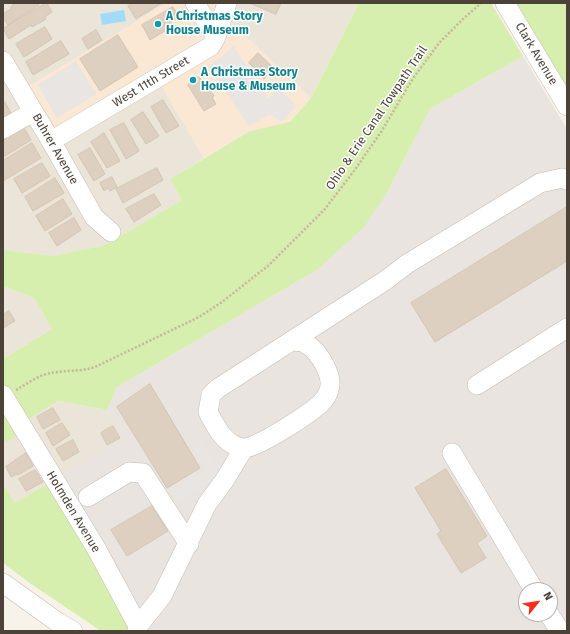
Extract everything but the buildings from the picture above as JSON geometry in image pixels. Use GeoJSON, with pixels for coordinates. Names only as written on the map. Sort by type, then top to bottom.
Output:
{"type":"FeatureCollection","features":[{"type":"Feature","properties":{"kind":"street"},"geometry":{"type":"LineString","coordinates":[[195,3],[216,37]]}},
{"type":"Feature","properties":{"kind":"street","name":"West 11th Street"},"geometry":{"type":"LineString","coordinates":[[51,141],[211,46],[216,37],[227,3]]}},
{"type":"Feature","properties":{"kind":"street","name":"Clark Avenue"},"geometry":{"type":"LineString","coordinates":[[505,3],[567,106]]}},
{"type":"Feature","properties":{"kind":"street","name":"Buhrer Avenue"},"geometry":{"type":"LineString","coordinates":[[3,61],[94,217],[111,232]]}},
{"type":"Feature","properties":{"kind":"street"},"geometry":{"type":"LineString","coordinates":[[3,129],[33,112]]}},
{"type":"Feature","properties":{"kind":"street"},"geometry":{"type":"LineString","coordinates":[[291,341],[299,341],[307,344],[314,350],[325,366],[330,377],[330,388],[322,402],[312,410],[255,445],[244,448],[224,438],[208,412],[211,395],[218,389],[407,264],[540,183],[562,178],[567,180]]}},
{"type":"Feature","properties":{"kind":"street"},"geometry":{"type":"LineString","coordinates":[[477,386],[567,328]]}},
{"type":"Feature","properties":{"kind":"street","name":"Holmden Avenue"},"geometry":{"type":"LineString","coordinates":[[11,392],[96,548],[137,628]]}},
{"type":"Feature","properties":{"kind":"street"},"geometry":{"type":"LineString","coordinates":[[137,628],[162,596],[208,504],[244,448]]}},
{"type":"Feature","properties":{"kind":"street"},"geometry":{"type":"LineString","coordinates":[[452,453],[529,582]]}},
{"type":"Feature","properties":{"kind":"street"},"geometry":{"type":"LineString","coordinates":[[88,497],[129,472],[143,473],[188,544]]}},
{"type":"Feature","properties":{"kind":"street"},"geometry":{"type":"LineString","coordinates":[[3,583],[56,621],[73,631]]}},
{"type":"Feature","properties":{"kind":"street"},"geometry":{"type":"LineString","coordinates":[[554,622],[560,631]]}},
{"type":"Feature","properties":{"kind":"path","name":"Ohio & Erie Canal Towpath Trail"},"geometry":{"type":"LineString","coordinates":[[11,392],[49,373],[86,370],[107,362],[199,317],[222,302],[264,269],[324,210],[350,177],[377,138],[412,80],[439,43],[463,19],[482,3]]}},
{"type":"Feature","properties":{"kind":"shaded area"},"geometry":{"type":"Polygon","coordinates":[[[3,3],[167,3],[21,91],[157,78],[204,158],[170,179],[182,200],[105,245],[53,256],[3,250],[3,3]]]}},
{"type":"Feature","properties":{"kind":"shaded area"},"geometry":{"type":"Polygon","coordinates":[[[167,3],[227,3],[223,15],[311,98],[290,122],[250,131],[204,158],[157,78],[51,141],[21,91],[167,3]]]}},
{"type":"Feature","properties":{"kind":"shaded area"},"geometry":{"type":"Polygon","coordinates":[[[227,3],[359,3],[311,98],[223,15],[227,3]]]}},
{"type":"Feature","properties":{"kind":"shaded area"},"geometry":{"type":"Polygon","coordinates":[[[233,46],[268,99],[279,88],[296,106],[281,122],[274,116],[268,115],[249,126],[209,66],[233,46]]]}},
{"type":"Feature","properties":{"kind":"shaded area"},"geometry":{"type":"Polygon","coordinates":[[[523,56],[567,129],[567,631],[137,631],[54,480],[123,439],[107,410],[117,387],[317,270],[388,191],[430,109],[523,56]]]}},
{"type":"Feature","properties":{"kind":"shaded area"},"geometry":{"type":"Polygon","coordinates":[[[76,61],[96,94],[57,118],[38,85],[76,61]]]}},
{"type":"Feature","properties":{"kind":"shaded area"},"geometry":{"type":"Polygon","coordinates":[[[3,286],[34,298],[52,329],[3,359],[3,286]]]}},
{"type":"Feature","properties":{"kind":"shaded area"},"geometry":{"type":"Polygon","coordinates":[[[60,401],[107,410],[124,439],[15,503],[3,483],[3,444],[24,431],[20,423],[60,401]]]}},
{"type":"Feature","properties":{"kind":"shaded area"},"geometry":{"type":"Polygon","coordinates":[[[203,441],[224,474],[177,504],[170,492],[207,470],[193,447],[203,441]]]}},
{"type":"Feature","properties":{"kind":"green space"},"geometry":{"type":"Polygon","coordinates":[[[359,3],[491,3],[523,56],[430,109],[388,191],[364,227],[317,270],[117,387],[107,410],[59,401],[21,423],[25,431],[3,444],[3,359],[52,329],[34,298],[3,286],[3,250],[53,256],[105,245],[182,200],[170,179],[250,131],[290,122],[311,98],[359,3]]]}},
{"type":"Feature","properties":{"kind":"green space"},"geometry":{"type":"Polygon","coordinates":[[[505,3],[567,3],[567,106],[505,3]]]}},
{"type":"Feature","properties":{"kind":"green space"},"geometry":{"type":"Polygon","coordinates":[[[54,480],[137,631],[101,631],[31,584],[3,563],[3,483],[15,503],[54,480]]]}},
{"type":"Feature","properties":{"kind":"water"},"geometry":{"type":"Polygon","coordinates":[[[124,10],[126,21],[102,25],[100,14],[124,10]]]}},
{"type":"Feature","properties":{"kind":"place","name":"A Christmas Story House Museum"},"geometry":{"type":"Point","coordinates":[158,24]}},
{"type":"Feature","properties":{"kind":"place","name":"A Christmas Story House & Museum"},"geometry":{"type":"Point","coordinates":[193,80]}}]}
